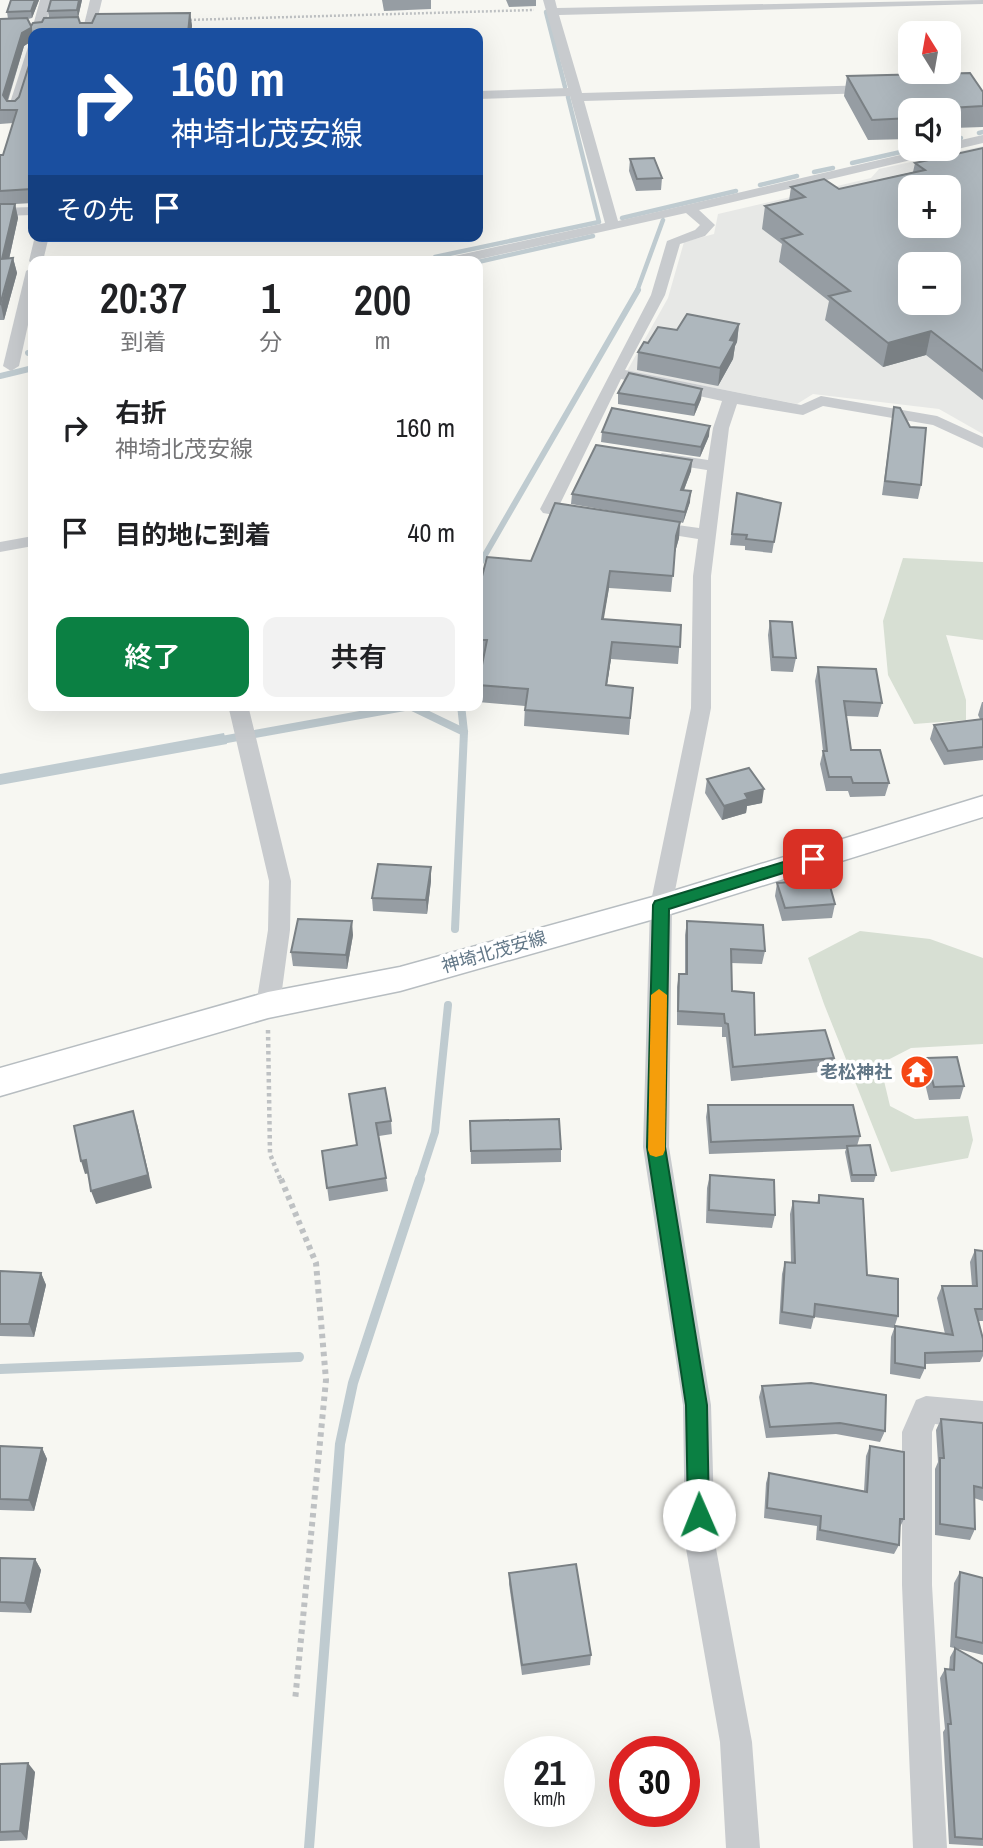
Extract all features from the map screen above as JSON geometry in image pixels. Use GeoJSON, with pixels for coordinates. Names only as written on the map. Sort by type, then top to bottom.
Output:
{"type":"FeatureCollection","features":[{"type":"Feature","properties":{"kind":"main road","name":"神埼北茂安線"},"geometry":{"type":"LineString","coordinates":[[0,1082],[268,1005],[400,979],[661,905],[983,806]]}},
{"type":"Feature","properties":{"kind":"street"},"geometry":{"type":"LineString","coordinates":[[27,25],[43,27],[46,0]]}},
{"type":"Feature","properties":{"kind":"street"},"geometry":{"type":"LineString","coordinates":[[85,27],[96,0]]}},
{"type":"Feature","properties":{"kind":"street"},"geometry":{"type":"LineString","coordinates":[[612,226],[551,7],[983,1]]}},
{"type":"Feature","properties":{"kind":"street"},"geometry":{"type":"LineString","coordinates":[[28,59],[7,109],[28,108]]}},
{"type":"Feature","properties":{"kind":"street"},"geometry":{"type":"LineString","coordinates":[[483,95],[892,88]]}},
{"type":"Feature","properties":{"kind":"street"},"geometry":{"type":"LineString","coordinates":[[961,144],[983,139]]}},
{"type":"Feature","properties":{"kind":"street"},"geometry":{"type":"LineString","coordinates":[[473,256],[898,159]]}},
{"type":"Feature","properties":{"kind":"street"},"geometry":{"type":"LineString","coordinates":[[602,518],[549,509],[587,447],[605,410],[616,373],[658,295],[674,241],[700,233],[708,225],[689,208]]}},
{"type":"Feature","properties":{"kind":"street"},"geometry":{"type":"LineString","coordinates":[[0,212],[28,211]]}},
{"type":"Feature","properties":{"kind":"street"},"geometry":{"type":"LineString","coordinates":[[5,367],[28,288]]}},
{"type":"Feature","properties":{"kind":"street"},"geometry":{"type":"LineString","coordinates":[[5,367],[28,361]]}},
{"type":"Feature","properties":{"kind":"street"},"geometry":{"type":"LineString","coordinates":[[616,373],[730,398],[803,410],[821,401],[937,421],[983,443]]}},
{"type":"Feature","properties":{"kind":"street"},"geometry":{"type":"LineString","coordinates":[[730,398],[715,427],[717,467],[702,576],[701,708],[661,905],[656,1147],[696,1405],[699,1543],[736,1742],[743,1848]]}},
{"type":"Feature","properties":{"kind":"street"},"geometry":{"type":"LineString","coordinates":[[648,456],[717,467]]}},
{"type":"Feature","properties":{"kind":"street"},"geometry":{"type":"LineString","coordinates":[[628,522],[707,536]]}},
{"type":"Feature","properties":{"kind":"street"},"geometry":{"type":"LineString","coordinates":[[0,547],[28,542]]}},
{"type":"Feature","properties":{"kind":"street"},"geometry":{"type":"LineString","coordinates":[[240,711],[280,881],[279,930],[268,1005]]}},
{"type":"Feature","properties":{"kind":"street"},"geometry":{"type":"LineString","coordinates":[[930,1848],[917,1585],[917,1432],[926,1410],[983,1415]]}},
{"type":"Feature","properties":{"kind":"path"},"geometry":{"type":"LineString","coordinates":[[185,20],[551,7]]}},
{"type":"Feature","properties":{"kind":"path"},"geometry":{"type":"LineString","coordinates":[[268,1005],[270,1154],[316,1263],[326,1380],[295,1701]]}},
{"type":"Feature","properties":{"kind":"shaded area"},"geometry":{"type":"Polygon","coordinates":[[[983,146],[983,434],[939,409],[813,394],[797,404],[627,371],[668,298],[684,242],[714,234],[718,214],[871,178],[879,169],[915,161],[961,161],[961,151],[983,146]]]}},
{"type":"Feature","properties":{"kind":"shaded area"},"geometry":{"type":"Polygon","coordinates":[[[903,558],[983,562],[983,640],[946,635],[966,700],[966,720],[914,724],[888,675],[883,621],[903,558]]]}},
{"type":"Feature","properties":{"kind":"shaded area"},"geometry":{"type":"Polygon","coordinates":[[[224,733],[227,744],[0,785],[0,774],[224,733]]]}},
{"type":"Feature","properties":{"kind":"shaded area","name":"老松神社"},"geometry":{"type":"Polygon","coordinates":[[[860,931],[930,939],[983,958],[983,1044],[911,1048],[880,1064],[890,1106],[915,1119],[968,1116],[973,1140],[968,1158],[891,1172],[808,958],[860,931]]]}},
{"type":"Feature","properties":{"kind":"building"},"geometry":{"type":"Polygon","coordinates":[[[11,0],[35,0],[31,11],[7,12],[11,0]]]}},
{"type":"Feature","properties":{"kind":"building"},"geometry":{"type":"Polygon","coordinates":[[[51,0],[79,0],[77,10],[48,11],[51,0]]]}},
{"type":"Feature","properties":{"kind":"building"},"geometry":{"type":"Polygon","coordinates":[[[190,13],[188,28],[28,28],[22,33],[3,95],[7,101],[15,101],[19,97],[28,69],[28,189],[0,191],[0,155],[3,155],[17,110],[0,110],[0,19],[27,18],[31,26],[33,23],[42,22],[44,18],[78,17],[80,23],[92,23],[96,14],[190,13]]]}},
{"type":"Feature","properties":{"kind":"building"},"geometry":{"type":"Polygon","coordinates":[[[961,73],[970,73],[983,92],[983,106],[961,107],[961,98],[898,98],[898,119],[872,120],[847,76],[898,75],[898,84],[961,84],[961,73]]]}},
{"type":"Feature","properties":{"kind":"building"},"geometry":{"type":"Polygon","coordinates":[[[983,148],[983,371],[931,331],[888,343],[829,296],[850,291],[782,239],[802,234],[765,206],[805,197],[791,187],[824,179],[839,189],[898,176],[898,238],[961,238],[961,175],[902,175],[925,170],[915,163],[961,161],[961,153],[983,148]]]}},
{"type":"Feature","properties":{"kind":"building"},"geometry":{"type":"Polygon","coordinates":[[[654,158],[662,178],[637,179],[630,159],[654,158]]]}},
{"type":"Feature","properties":{"kind":"building"},"geometry":{"type":"Polygon","coordinates":[[[0,204],[15,204],[2,259],[13,258],[0,305],[0,204]]]}},
{"type":"Feature","properties":{"kind":"building"},"geometry":{"type":"Polygon","coordinates":[[[687,314],[739,324],[730,340],[735,341],[720,368],[638,352],[644,342],[648,343],[658,327],[677,330],[687,314]]]}},
{"type":"Feature","properties":{"kind":"building"},"geometry":{"type":"Polygon","coordinates":[[[629,373],[702,389],[695,405],[618,393],[629,373]]]}},
{"type":"Feature","properties":{"kind":"building"},"geometry":{"type":"Polygon","coordinates":[[[894,407],[900,408],[910,427],[926,428],[921,485],[885,481],[894,407]]]}},
{"type":"Feature","properties":{"kind":"building"},"geometry":{"type":"Polygon","coordinates":[[[612,408],[710,426],[701,447],[602,432],[612,408]]]}},
{"type":"Feature","properties":{"kind":"building"},"geometry":{"type":"Polygon","coordinates":[[[596,445],[692,460],[681,490],[691,491],[685,512],[572,494],[596,445]]]}},
{"type":"Feature","properties":{"kind":"building"},"geometry":{"type":"Polygon","coordinates":[[[737,493],[781,503],[774,542],[746,539],[747,535],[732,534],[737,493]]]}},
{"type":"Feature","properties":{"kind":"building"},"geometry":{"type":"Polygon","coordinates":[[[555,503],[680,522],[676,536],[673,576],[610,571],[602,619],[681,625],[680,647],[612,642],[606,685],[633,688],[630,718],[525,710],[528,689],[483,685],[483,660],[487,640],[483,640],[483,573],[487,557],[531,561],[555,503]]]}},
{"type":"Feature","properties":{"kind":"building"},"geometry":{"type":"Polygon","coordinates":[[[770,621],[792,622],[796,658],[773,657],[770,621]]]}},
{"type":"Feature","properties":{"kind":"building"},"geometry":{"type":"Polygon","coordinates":[[[818,667],[876,669],[882,703],[844,701],[851,750],[880,750],[889,783],[853,783],[851,777],[829,777],[823,751],[827,751],[818,667]]]}},
{"type":"Feature","properties":{"kind":"building"},"geometry":{"type":"Polygon","coordinates":[[[983,719],[983,747],[948,751],[934,725],[983,719]]]}},
{"type":"Feature","properties":{"kind":"building"},"geometry":{"type":"Polygon","coordinates":[[[749,768],[764,789],[745,794],[748,799],[724,806],[707,779],[749,768]]]}},
{"type":"Feature","properties":{"kind":"building"},"geometry":{"type":"Polygon","coordinates":[[[378,864],[431,867],[426,900],[372,898],[378,864]]]}},
{"type":"Feature","properties":{"kind":"building"},"geometry":{"type":"Polygon","coordinates":[[[828,879],[835,904],[785,908],[777,883],[828,879]]]}},
{"type":"Feature","properties":{"kind":"building"},"geometry":{"type":"Polygon","coordinates":[[[298,919],[352,921],[346,955],[291,952],[298,919]]]}},
{"type":"Feature","properties":{"kind":"building"},"geometry":{"type":"Polygon","coordinates":[[[687,921],[763,925],[765,951],[731,949],[732,991],[754,993],[755,1035],[825,1030],[834,1058],[733,1067],[728,1024],[725,1023],[724,1014],[678,1011],[679,974],[687,974],[687,921]]]}},
{"type":"Feature","properties":{"kind":"building"},"geometry":{"type":"Polygon","coordinates":[[[957,1057],[964,1086],[934,1087],[927,1058],[957,1057]]]}},
{"type":"Feature","properties":{"kind":"building"},"geometry":{"type":"Polygon","coordinates":[[[385,1088],[391,1121],[376,1123],[386,1178],[327,1188],[322,1151],[357,1145],[349,1094],[385,1088]]]}},
{"type":"Feature","properties":{"kind":"building"},"geometry":{"type":"Polygon","coordinates":[[[708,1105],[853,1105],[860,1136],[711,1142],[708,1105]]]}},
{"type":"Feature","properties":{"kind":"building"},"geometry":{"type":"Polygon","coordinates":[[[133,1111],[148,1175],[91,1191],[86,1160],[81,1161],[74,1126],[133,1111]]]}},
{"type":"Feature","properties":{"kind":"building"},"geometry":{"type":"Polygon","coordinates":[[[559,1119],[561,1149],[471,1151],[470,1121],[559,1119]]]}},
{"type":"Feature","properties":{"kind":"building"},"geometry":{"type":"Polygon","coordinates":[[[870,1145],[876,1175],[852,1175],[847,1146],[870,1145]]]}},
{"type":"Feature","properties":{"kind":"building"},"geometry":{"type":"Polygon","coordinates":[[[710,1175],[774,1180],[775,1215],[709,1210],[710,1175]]]}},
{"type":"Feature","properties":{"kind":"building"},"geometry":{"type":"Polygon","coordinates":[[[819,1195],[863,1199],[867,1275],[898,1279],[898,1316],[815,1304],[814,1317],[782,1312],[785,1262],[795,1263],[793,1201],[819,1203],[819,1195]]]}},
{"type":"Feature","properties":{"kind":"building"},"geometry":{"type":"Polygon","coordinates":[[[975,1250],[983,1251],[983,1309],[975,1309],[983,1339],[983,1351],[925,1353],[925,1368],[895,1363],[895,1326],[953,1335],[942,1286],[977,1286],[975,1250]]]}},
{"type":"Feature","properties":{"kind":"building"},"geometry":{"type":"Polygon","coordinates":[[[0,1271],[41,1273],[29,1324],[0,1324],[0,1271]]]}},
{"type":"Feature","properties":{"kind":"building"},"geometry":{"type":"Polygon","coordinates":[[[811,1383],[886,1395],[885,1431],[840,1423],[770,1427],[762,1386],[811,1383]]]}},
{"type":"Feature","properties":{"kind":"building"},"geometry":{"type":"Polygon","coordinates":[[[941,1419],[983,1423],[983,1488],[974,1486],[975,1529],[940,1524],[940,1458],[944,1458],[941,1419]]]}},
{"type":"Feature","properties":{"kind":"building"},"geometry":{"type":"Polygon","coordinates":[[[0,1446],[42,1448],[29,1500],[0,1499],[0,1446]]]}},
{"type":"Feature","properties":{"kind":"building"},"geometry":{"type":"Polygon","coordinates":[[[870,1446],[904,1452],[904,1519],[900,1519],[899,1545],[820,1530],[821,1516],[767,1508],[769,1473],[867,1492],[870,1446]]]}},
{"type":"Feature","properties":{"kind":"building"},"geometry":{"type":"Polygon","coordinates":[[[0,1558],[35,1559],[25,1603],[0,1602],[0,1558]]]}},
{"type":"Feature","properties":{"kind":"building"},"geometry":{"type":"Polygon","coordinates":[[[576,1564],[591,1655],[522,1665],[509,1573],[576,1564]]]}},
{"type":"Feature","properties":{"kind":"building"},"geometry":{"type":"Polygon","coordinates":[[[960,1572],[983,1578],[983,1643],[956,1637],[960,1572]]]}},
{"type":"Feature","properties":{"kind":"building"},"geometry":{"type":"Polygon","coordinates":[[[955,1648],[983,1664],[983,1839],[955,1837],[948,1724],[951,1724],[945,1669],[954,1670],[955,1648]]]}},
{"type":"Feature","properties":{"kind":"building"},"geometry":{"type":"Polygon","coordinates":[[[28,1763],[20,1831],[0,1832],[0,1764],[28,1763]]]}},
{"type":"Feature","properties":{"kind":"waterway"},"geometry":{"type":"LineString","coordinates":[[546,12],[565,87]]}},
{"type":"Feature","properties":{"kind":"waterway"},"geometry":{"type":"LineString","coordinates":[[440,256],[599,222],[568,97]]}},
{"type":"Feature","properties":{"kind":"waterway"},"geometry":{"type":"LineString","coordinates":[[979,133],[983,132]]}},
{"type":"Feature","properties":{"kind":"waterway"},"geometry":{"type":"LineString","coordinates":[[852,163],[898,153]]}},
{"type":"Feature","properties":{"kind":"waterway"},"geometry":{"type":"LineString","coordinates":[[814,172],[833,168]]}},
{"type":"Feature","properties":{"kind":"waterway"},"geometry":{"type":"LineString","coordinates":[[760,185],[797,176]]}},
{"type":"Feature","properties":{"kind":"waterway"},"geometry":{"type":"LineString","coordinates":[[622,218],[736,191]]}},
{"type":"Feature","properties":{"kind":"waterway"},"geometry":{"type":"LineString","coordinates":[[637,291],[663,220]]}},
{"type":"Feature","properties":{"kind":"waterway"},"geometry":{"type":"LineString","coordinates":[[483,261],[593,236]]}},
{"type":"Feature","properties":{"kind":"waterway"},"geometry":{"type":"LineString","coordinates":[[483,558],[638,290]]}},
{"type":"Feature","properties":{"kind":"waterway"},"geometry":{"type":"LineString","coordinates":[[0,376],[28,369]]}},
{"type":"Feature","properties":{"kind":"waterway"},"geometry":{"type":"LineString","coordinates":[[216,741],[382,711]]}},
{"type":"Feature","properties":{"kind":"waterway"},"geometry":{"type":"LineString","coordinates":[[420,711],[464,732]]}},
{"type":"Feature","properties":{"kind":"waterway"},"geometry":{"type":"LineString","coordinates":[[462,711],[464,732]]}},
{"type":"Feature","properties":{"kind":"waterway"},"geometry":{"type":"LineString","coordinates":[[455,929],[464,732]]}},
{"type":"Feature","properties":{"kind":"waterway"},"geometry":{"type":"LineString","coordinates":[[419,1181],[435,1132],[448,1005]]}},
{"type":"Feature","properties":{"kind":"waterway"},"geometry":{"type":"LineString","coordinates":[[309,1848],[340,1444],[353,1383],[420,1179]]}},
{"type":"Feature","properties":{"kind":"waterway"},"geometry":{"type":"LineString","coordinates":[[0,1369],[299,1357]]}},
{"type":"Feature","properties":{"kind":"slow traffic"},"geometry":{"type":"LineString","coordinates":[[656,1150],[659,995]]}},
{"type":"Feature","properties":{"kind":"place","name":"老松神社"},"geometry":{"type":"Point","coordinates":[917,1072]}},
{"type":"Feature","properties":{"kind":"route"},"geometry":{"type":"LineString","coordinates":[[699,1515],[696,1405],[656,1147],[661,905],[813,859]]}}]}
